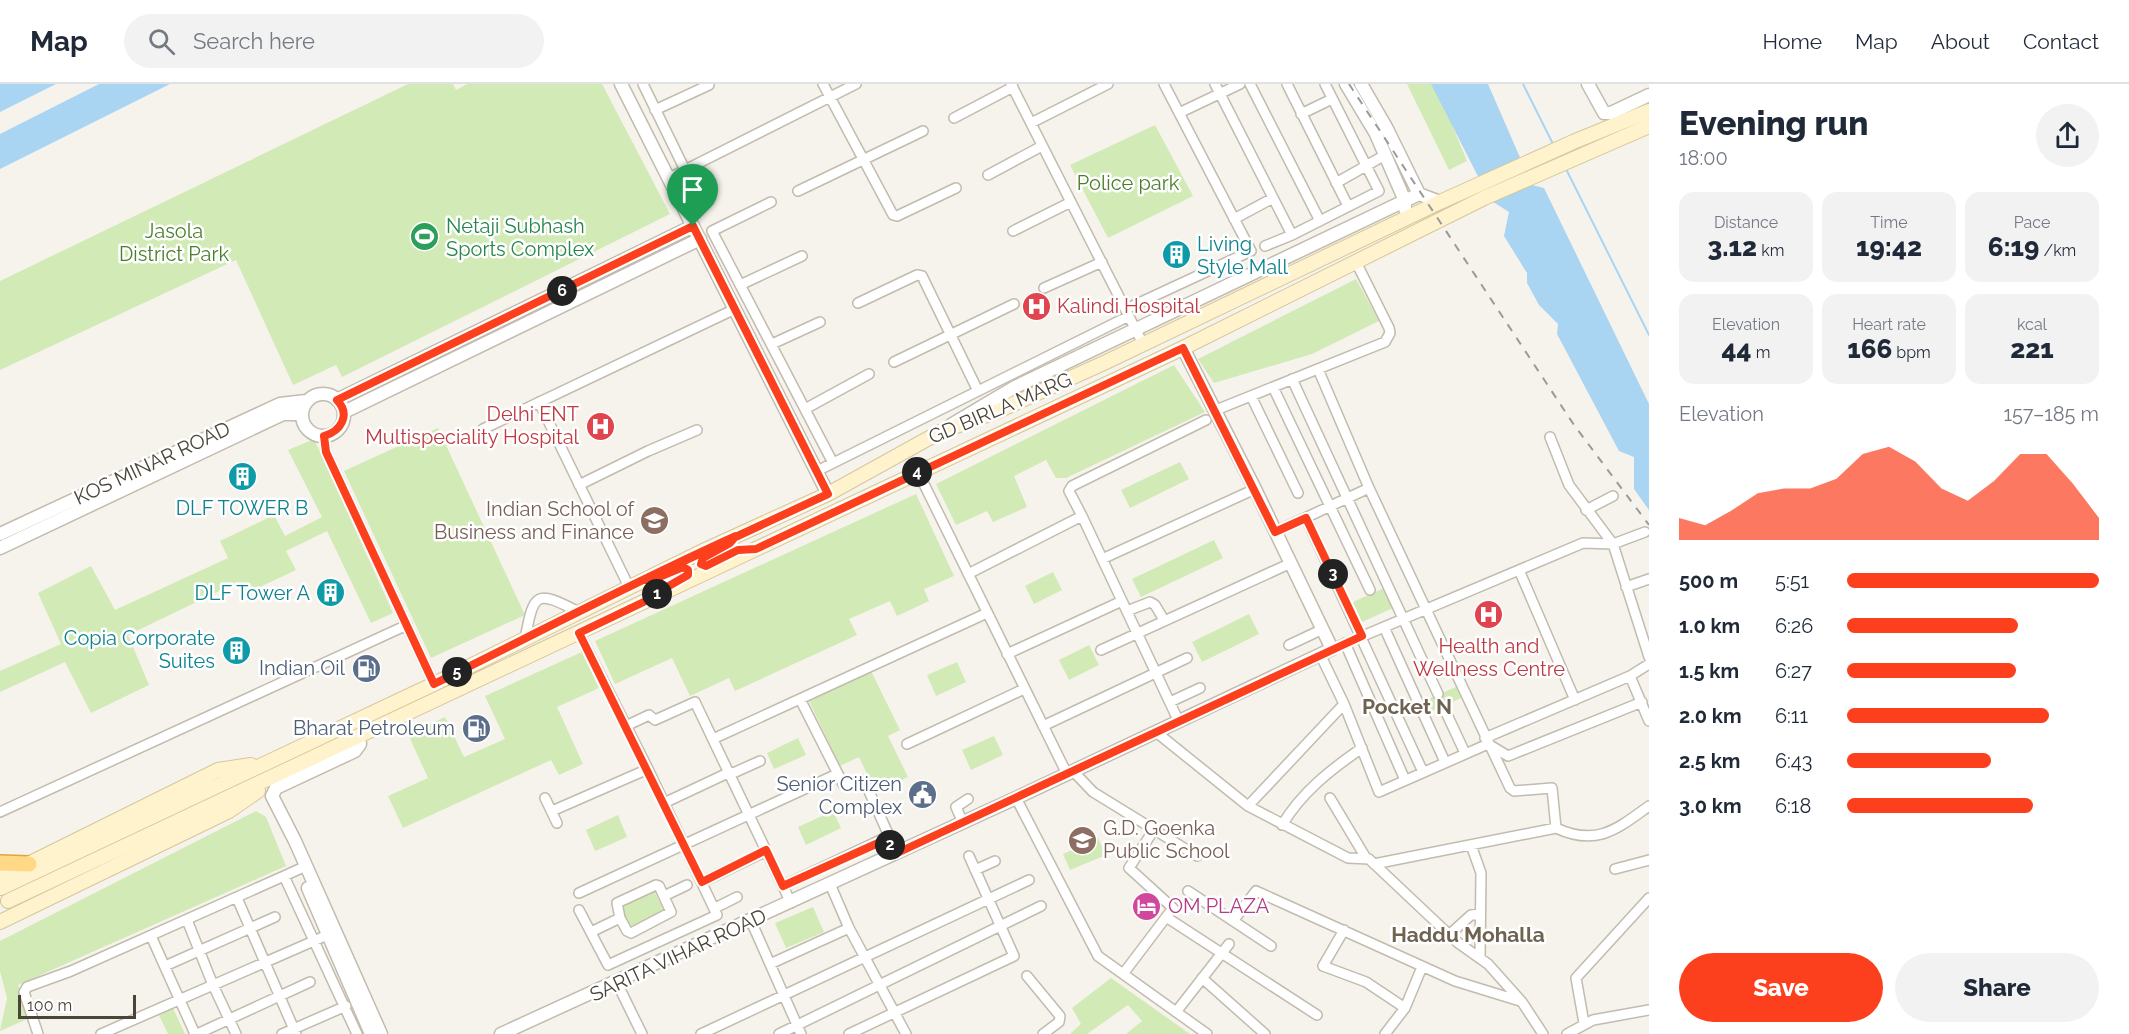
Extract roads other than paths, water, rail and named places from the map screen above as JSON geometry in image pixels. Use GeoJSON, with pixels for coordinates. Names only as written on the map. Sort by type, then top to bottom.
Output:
{"type":"FeatureCollection","features":[{"type":"Feature","properties":{"kind":"highway"},"geometry":{"type":"LineString","coordinates":[[0,863],[29,864]]}},
{"type":"Feature","properties":{"kind":"main road"},"geometry":{"type":"LineString","coordinates":[[1480,192],[1614,119],[1649,111]]}},
{"type":"Feature","properties":{"kind":"main road"},"geometry":{"type":"LineString","coordinates":[[1480,192],[1580,155],[1649,126]]}},
{"type":"Feature","properties":{"kind":"main road","name":"GD BIRLA MARG"},"geometry":{"type":"LineString","coordinates":[[3,889],[434,684],[643,580],[828,494],[940,432],[998,411],[1440,202],[1480,192]]}},
{"type":"Feature","properties":{"kind":"main road","name":"GD BIRLA MARG"},"geometry":{"type":"LineString","coordinates":[[279,775],[1183,348],[1356,262],[1480,192]]}},
{"type":"Feature","properties":{"kind":"main road"},"geometry":{"type":"LineString","coordinates":[[736,536],[730,543],[703,558],[701,564],[706,566],[738,550],[756,549]]}},
{"type":"Feature","properties":{"kind":"main road"},"geometry":{"type":"LineString","coordinates":[[643,580],[652,580],[683,567],[688,570],[688,575],[652,598]]}},
{"type":"Feature","properties":{"kind":"main road"},"geometry":{"type":"LineString","coordinates":[[3,889],[29,864],[218,770],[267,762]]}},
{"type":"Feature","properties":{"kind":"main road"},"geometry":{"type":"LineString","coordinates":[[0,922],[229,811],[279,775]]}},
{"type":"Feature","properties":{"kind":"main road"},"geometry":{"type":"LineString","coordinates":[[3,889],[279,775]]}},
{"type":"Feature","properties":{"kind":"street"},"geometry":{"type":"LineString","coordinates":[[621,84],[828,494]]}},
{"type":"Feature","properties":{"kind":"street"},"geometry":{"type":"LineString","coordinates":[[643,84],[685,170]]}},
{"type":"Feature","properties":{"kind":"street"},"geometry":{"type":"LineString","coordinates":[[824,84],[893,215],[897,216],[956,188]]}},
{"type":"Feature","properties":{"kind":"street"},"geometry":{"type":"LineString","coordinates":[[669,178],[856,84]]}},
{"type":"Feature","properties":{"kind":"street"},"geometry":{"type":"LineString","coordinates":[[1031,123],[1108,84]]}},
{"type":"Feature","properties":{"kind":"street"},"geometry":{"type":"LineString","coordinates":[[817,471],[1251,251],[1164,84]]}},
{"type":"Feature","properties":{"kind":"street"},"geometry":{"type":"LineString","coordinates":[[1215,84],[1292,235]]}},
{"type":"Feature","properties":{"kind":"street"},"geometry":{"type":"LineString","coordinates":[[1179,113],[1240,84]]}},
{"type":"Feature","properties":{"kind":"street"},"geometry":{"type":"LineString","coordinates":[[1250,84],[1320,221]]}},
{"type":"Feature","properties":{"kind":"street"},"geometry":{"type":"LineString","coordinates":[[1287,84],[1348,206]]}},
{"type":"Feature","properties":{"kind":"street"},"geometry":{"type":"LineString","coordinates":[[1264,246],[1292,235],[1379,191],[1324,84]]}},
{"type":"Feature","properties":{"kind":"street"},"geometry":{"type":"LineString","coordinates":[[1346,84],[1376,134],[1406,201],[1405,219]]}},
{"type":"Feature","properties":{"kind":"street"},"geometry":{"type":"LineString","coordinates":[[1361,84],[1386,127],[1419,194],[1440,202]]}},
{"type":"Feature","properties":{"kind":"street"},"geometry":{"type":"LineString","coordinates":[[1588,84],[1604,113],[1614,119],[1649,95]]}},
{"type":"Feature","properties":{"kind":"street"},"geometry":{"type":"LineString","coordinates":[[655,110],[709,85]]}},
{"type":"Feature","properties":{"kind":"street"},"geometry":{"type":"LineString","coordinates":[[954,118],[1012,86],[1143,344]]}},
{"type":"Feature","properties":{"kind":"street"},"geometry":{"type":"LineString","coordinates":[[1301,114],[1332,99]]}},
{"type":"Feature","properties":{"kind":"street"},"geometry":{"type":"LineString","coordinates":[[798,191],[923,131]]}},
{"type":"Feature","properties":{"kind":"street"},"geometry":{"type":"LineString","coordinates":[[988,175],[1042,146]]}},
{"type":"Feature","properties":{"kind":"street"},"geometry":{"type":"LineString","coordinates":[[1336,183],[1385,155]]}},
{"type":"Feature","properties":{"kind":"street"},"geometry":{"type":"LineString","coordinates":[[940,432],[994,397],[1419,194]]}},
{"type":"Feature","properties":{"kind":"street"},"geometry":{"type":"LineString","coordinates":[[1234,219],[1273,198]]}},
{"type":"Feature","properties":{"kind":"street"},"geometry":{"type":"LineString","coordinates":[[1013,231],[1071,201]]}},
{"type":"Feature","properties":{"kind":"street"},"geometry":{"type":"LineString","coordinates":[[771,202],[712,231],[833,463]]}},
{"type":"Feature","properties":{"kind":"street"},"geometry":{"type":"LineString","coordinates":[[337,400],[693,226]]}},
{"type":"Feature","properties":{"kind":"street"},"geometry":{"type":"LineString","coordinates":[[344,412],[700,239]]}},
{"type":"Feature","properties":{"kind":"street"},"geometry":{"type":"LineString","coordinates":[[740,285],[802,256]]}},
{"type":"Feature","properties":{"kind":"street"},"geometry":{"type":"LineString","coordinates":[[1044,288],[1102,262]]}},
{"type":"Feature","properties":{"kind":"street"},"geometry":{"type":"LineString","coordinates":[[1216,410],[1389,338],[1389,328],[1356,262]]}},
{"type":"Feature","properties":{"kind":"street"},"geometry":{"type":"LineString","coordinates":[[858,303],[920,274],[924,278],[978,391]]}},
{"type":"Feature","properties":{"kind":"street"},"geometry":{"type":"LineString","coordinates":[[894,362],[1014,304]]}},
{"type":"Feature","properties":{"kind":"street"},"geometry":{"type":"LineString","coordinates":[[483,429],[735,309]]}},
{"type":"Feature","properties":{"kind":"street"},"geometry":{"type":"LineString","coordinates":[[772,344],[820,322]]}},
{"type":"Feature","properties":{"kind":"street"},"geometry":{"type":"LineString","coordinates":[[1183,348],[1216,410],[1323,629],[1326,652],[1379,792],[1630,676],[1649,664]]}},
{"type":"Feature","properties":{"kind":"street"},"geometry":{"type":"LineString","coordinates":[[1318,369],[1369,488],[1511,790],[1552,788],[1556,828]]}},
{"type":"Feature","properties":{"kind":"street"},"geometry":{"type":"LineString","coordinates":[[805,409],[869,374]]}},
{"type":"Feature","properties":{"kind":"street"},"geometry":{"type":"LineString","coordinates":[[1292,379],[1438,694]]}},
{"type":"Feature","properties":{"kind":"street"},"geometry":{"type":"LineString","coordinates":[[1273,387],[1370,590]]}},
{"type":"Feature","properties":{"kind":"street"},"geometry":{"type":"LineString","coordinates":[[320,394],[337,400],[344,412],[339,429],[324,436],[310,432],[304,425],[302,414],[306,401],[320,394]]}},
{"type":"Feature","properties":{"kind":"street"},"geometry":{"type":"LineString","coordinates":[[1251,396],[1298,494]]}},
{"type":"Feature","properties":{"kind":"street","name":"KOS MINAR ROAD"},"geometry":{"type":"LineString","coordinates":[[0,534],[280,404],[306,401]]}},
{"type":"Feature","properties":{"kind":"street"},"geometry":{"type":"LineString","coordinates":[[539,402],[629,588]]}},
{"type":"Feature","properties":{"kind":"street","name":"KOS MINAR ROAD"},"geometry":{"type":"LineString","coordinates":[[0,548],[283,414],[302,414]]}},
{"type":"Feature","properties":{"kind":"street"},"geometry":{"type":"LineString","coordinates":[[1179,722],[1069,491],[1071,486],[1206,420]]}},
{"type":"Feature","properties":{"kind":"street"},"geometry":{"type":"LineString","coordinates":[[579,485],[697,430]]}},
{"type":"Feature","properties":{"kind":"street"},"geometry":{"type":"LineString","coordinates":[[324,436],[326,452],[434,684]]}},
{"type":"Feature","properties":{"kind":"street"},"geometry":{"type":"LineString","coordinates":[[1550,437],[1569,485],[1613,544],[1649,657]]}},
{"type":"Feature","properties":{"kind":"street"},"geometry":{"type":"LineString","coordinates":[[918,472],[1024,689],[1070,772],[1093,792],[1155,828],[1197,856]]}},
{"type":"Feature","properties":{"kind":"street"},"geometry":{"type":"LineString","coordinates":[[1275,532],[1369,488]]}},
{"type":"Feature","properties":{"kind":"street"},"geometry":{"type":"LineString","coordinates":[[1102,559],[1255,489]]}},
{"type":"Feature","properties":{"kind":"street"},"geometry":{"type":"LineString","coordinates":[[1586,510],[1614,496]]}},
{"type":"Feature","properties":{"kind":"street"},"geometry":{"type":"LineString","coordinates":[[968,574],[1082,516]]}},
{"type":"Feature","properties":{"kind":"street"},"geometry":{"type":"LineString","coordinates":[[1306,518],[1423,772]]}},
{"type":"Feature","properties":{"kind":"street"},"geometry":{"type":"LineString","coordinates":[[1326,652],[1583,543],[1613,544],[1646,532]]}},
{"type":"Feature","properties":{"kind":"street"},"geometry":{"type":"LineString","coordinates":[[1101,650],[1291,563]]}},
{"type":"Feature","properties":{"kind":"street"},"geometry":{"type":"LineString","coordinates":[[1519,570],[1575,700]]}},
{"type":"Feature","properties":{"kind":"street"},"geometry":{"type":"LineString","coordinates":[[1626,587],[1649,579]]}},
{"type":"Feature","properties":{"kind":"street"},"geometry":{"type":"LineString","coordinates":[[525,639],[533,604],[540,597],[548,597],[579,612]]}},
{"type":"Feature","properties":{"kind":"street"},"geometry":{"type":"LineString","coordinates":[[1007,654],[1122,602]]}},
{"type":"Feature","properties":{"kind":"street"},"geometry":{"type":"LineString","coordinates":[[1127,611],[1150,602],[1155,605],[1164,620]]}},
{"type":"Feature","properties":{"kind":"street"},"geometry":{"type":"LineString","coordinates":[[715,738],[987,613]]}},
{"type":"Feature","properties":{"kind":"street"},"geometry":{"type":"LineString","coordinates":[[0,812],[407,625]]}},
{"type":"Feature","properties":{"kind":"street"},"geometry":{"type":"LineString","coordinates":[[1384,627],[1445,762]]}},
{"type":"Feature","properties":{"kind":"street"},"geometry":{"type":"LineString","coordinates":[[1289,645],[1323,629]]}},
{"type":"Feature","properties":{"kind":"street"},"geometry":{"type":"LineString","coordinates":[[579,633],[648,769],[717,915],[714,919],[609,965],[606,964],[579,910]]}},
{"type":"Feature","properties":{"kind":"street"},"geometry":{"type":"LineString","coordinates":[[1345,644],[1406,780]]}},
{"type":"Feature","properties":{"kind":"street","name":"SARITA VIHAR ROAD"},"geometry":{"type":"LineString","coordinates":[[501,1034],[791,903],[1326,652]]}},
{"type":"Feature","properties":{"kind":"street"},"geometry":{"type":"LineString","coordinates":[[1043,726],[1187,658]]}},
{"type":"Feature","properties":{"kind":"street"},"geometry":{"type":"LineString","coordinates":[[1630,676],[1649,720]]}},
{"type":"Feature","properties":{"kind":"street"},"geometry":{"type":"LineString","coordinates":[[1170,702],[1200,688]]}},
{"type":"Feature","properties":{"kind":"street"},"geometry":{"type":"LineString","coordinates":[[907,744],[1024,689]]}},
{"type":"Feature","properties":{"kind":"street"},"geometry":{"type":"LineString","coordinates":[[800,699],[843,784],[861,780],[866,783],[889,832],[887,839],[895,854]]}},
{"type":"Feature","properties":{"kind":"street"},"geometry":{"type":"LineString","coordinates":[[626,726],[649,714],[655,720],[694,702],[715,738],[791,903]]}},
{"type":"Feature","properties":{"kind":"street"},"geometry":{"type":"LineString","coordinates":[[1486,741],[1508,756],[1642,702]]}},
{"type":"Feature","properties":{"kind":"street"},"geometry":{"type":"LineString","coordinates":[[1248,806],[1344,704]]}},
{"type":"Feature","properties":{"kind":"street"},"geometry":{"type":"LineString","coordinates":[[1443,706],[1465,753]]}},
{"type":"Feature","properties":{"kind":"street"},"geometry":{"type":"LineString","coordinates":[[1156,732],[1248,806],[1354,861],[1370,861],[1472,845],[1556,828],[1575,836],[1600,836],[1620,827],[1649,806]]}},
{"type":"Feature","properties":{"kind":"street"},"geometry":{"type":"LineString","coordinates":[[359,738],[360,744],[355,751],[273,792],[272,796],[332,933],[381,1034]]}},
{"type":"Feature","properties":{"kind":"street"},"geometry":{"type":"LineString","coordinates":[[1282,825],[1299,800],[1329,770],[1362,748]]}},
{"type":"Feature","properties":{"kind":"street"},"geometry":{"type":"LineString","coordinates":[[664,803],[760,761]]}},
{"type":"Feature","properties":{"kind":"street"},"geometry":{"type":"LineString","coordinates":[[552,812],[648,769]]}},
{"type":"Feature","properties":{"kind":"street"},"geometry":{"type":"LineString","coordinates":[[579,893],[837,774]]}},
{"type":"Feature","properties":{"kind":"street"},"geometry":{"type":"LineString","coordinates":[[245,800],[260,796],[267,798],[303,867]]}},
{"type":"Feature","properties":{"kind":"street"},"geometry":{"type":"LineString","coordinates":[[545,798],[557,823]]}},
{"type":"Feature","properties":{"kind":"street"},"geometry":{"type":"LineString","coordinates":[[1016,798],[1094,951],[1103,961],[1207,1034]]}},
{"type":"Feature","properties":{"kind":"street"},"geometry":{"type":"LineString","coordinates":[[1330,798],[1370,861],[1449,935],[1480,958],[1522,1002],[1543,1034]]}},
{"type":"Feature","properties":{"kind":"street"},"geometry":{"type":"LineString","coordinates":[[963,823],[956,807],[968,799]]}},
{"type":"Feature","properties":{"kind":"street"},"geometry":{"type":"LineString","coordinates":[[1123,974],[1173,908],[1129,866],[1155,828]]}},
{"type":"Feature","properties":{"kind":"street"},"geometry":{"type":"LineString","coordinates":[[783,886],[887,839]]}},
{"type":"Feature","properties":{"kind":"street"},"geometry":{"type":"LineString","coordinates":[[1472,845],[1481,873],[1480,958]]}},
{"type":"Feature","properties":{"kind":"street"},"geometry":{"type":"LineString","coordinates":[[702,882],[766,850]]}},
{"type":"Feature","properties":{"kind":"street"},"geometry":{"type":"LineString","coordinates":[[849,1034],[1014,956],[969,856]]}},
{"type":"Feature","properties":{"kind":"street"},"geometry":{"type":"LineString","coordinates":[[1615,869],[1649,860]]}},
{"type":"Feature","properties":{"kind":"street"},"geometry":{"type":"LineString","coordinates":[[975,870],[995,861]]}},
{"type":"Feature","properties":{"kind":"street"},"geometry":{"type":"LineString","coordinates":[[38,1034],[24,992],[27,987],[71,971],[303,867]]}},
{"type":"Feature","properties":{"kind":"street"},"geometry":{"type":"LineString","coordinates":[[284,876],[357,1034]]}},
{"type":"Feature","properties":{"kind":"street"},"geometry":{"type":"LineString","coordinates":[[701,1034],[1029,880]]}},
{"type":"Feature","properties":{"kind":"street"},"geometry":{"type":"LineString","coordinates":[[830,884],[849,928],[906,1034]]}},
{"type":"Feature","properties":{"kind":"street"},"geometry":{"type":"LineString","coordinates":[[656,885],[671,912],[670,915],[631,933],[627,931],[620,918],[616,908],[618,902],[656,885]]}},
{"type":"Feature","properties":{"kind":"street"},"geometry":{"type":"LineString","coordinates":[[664,896],[687,885]]}},
{"type":"Feature","properties":{"kind":"street"},"geometry":{"type":"LineString","coordinates":[[1188,891],[1271,946]]}},
{"type":"Feature","properties":{"kind":"street"},"geometry":{"type":"LineString","coordinates":[[1233,921],[1256,891],[1312,919],[1344,930],[1422,967],[1466,985],[1522,1002]]}},
{"type":"Feature","properties":{"kind":"street"},"geometry":{"type":"LineString","coordinates":[[715,908],[737,897]]}},
{"type":"Feature","properties":{"kind":"street"},"geometry":{"type":"LineString","coordinates":[[237,898],[294,1032]]}},
{"type":"Feature","properties":{"kind":"street"},"geometry":{"type":"LineString","coordinates":[[1584,1023],[1576,978],[1649,898]]}},
{"type":"Feature","properties":{"kind":"street"},"geometry":{"type":"LineString","coordinates":[[779,1034],[799,1030],[880,985],[1041,906]]}},
{"type":"Feature","properties":{"kind":"street"},"geometry":{"type":"LineString","coordinates":[[1449,935],[1471,915],[1480,914]]}},
{"type":"Feature","properties":{"kind":"street"},"geometry":{"type":"LineString","coordinates":[[165,966],[275,917]]}},
{"type":"Feature","properties":{"kind":"street"},"geometry":{"type":"LineString","coordinates":[[1166,917],[1317,1015]]}},
{"type":"Feature","properties":{"kind":"street"},"geometry":{"type":"LineString","coordinates":[[591,932],[620,918]]}},
{"type":"Feature","properties":{"kind":"street"},"geometry":{"type":"LineString","coordinates":[[187,920],[213,986],[236,1034]]}},
{"type":"Feature","properties":{"kind":"street"},"geometry":{"type":"LineString","coordinates":[[751,921],[799,1030]]}},
{"type":"Feature","properties":{"kind":"street"},"geometry":{"type":"LineString","coordinates":[[770,964],[849,928]]}},
{"type":"Feature","properties":{"kind":"street"},"geometry":{"type":"LineString","coordinates":[[1344,930],[1323,966],[1366,981],[1405,1008]]}},
{"type":"Feature","properties":{"kind":"street"},"geometry":{"type":"LineString","coordinates":[[101,1034],[332,933]]}},
{"type":"Feature","properties":{"kind":"street"},"geometry":{"type":"LineString","coordinates":[[332,933],[371,1034]]}},
{"type":"Feature","properties":{"kind":"street"},"geometry":{"type":"LineString","coordinates":[[151,936],[196,1034],[310,982]]}},
{"type":"Feature","properties":{"kind":"street"},"geometry":{"type":"LineString","coordinates":[[1176,1012],[1229,944]]}},
{"type":"Feature","properties":{"kind":"street"},"geometry":{"type":"LineString","coordinates":[[1385,1034],[1405,1008],[1422,967]]}},
{"type":"Feature","properties":{"kind":"street"},"geometry":{"type":"LineString","coordinates":[[1027,976],[1060,1016],[1059,1022],[1043,1034]]}},
{"type":"Feature","properties":{"kind":"street"},"geometry":{"type":"LineString","coordinates":[[1202,978],[1265,1034]]}},
{"type":"Feature","properties":{"kind":"street"},"geometry":{"type":"LineString","coordinates":[[617,983],[642,1034]]}},
{"type":"Feature","properties":{"kind":"street"},"geometry":{"type":"LineString","coordinates":[[282,1034],[294,1032],[346,1006]]}},
{"type":"Feature","properties":{"kind":"street"},"geometry":{"type":"LineString","coordinates":[[1567,1034],[1584,1023],[1649,1010]]}},
{"type":"Feature","properties":{"kind":"water"},"geometry":{"type":"Polygon","coordinates":[[[0,84],[56,84],[0,112],[0,84]]]}},
{"type":"Feature","properties":{"kind":"water"},"geometry":{"type":"Polygon","coordinates":[[[99,84],[170,84],[0,169],[0,134],[99,84]]]}},
{"type":"Feature","properties":{"kind":"water"},"geometry":{"type":"Polygon","coordinates":[[[1431,84],[1488,84],[1532,185],[1544,188],[1649,404],[1649,510],[1634,489],[1634,457],[1619,451],[1557,334],[1558,324],[1539,305],[1527,283],[1527,273],[1504,236],[1509,212],[1490,200],[1431,84]]]}},
{"type":"Feature","properties":{"kind":"waterway"},"geometry":{"type":"LineString","coordinates":[[1523,84],[1554,146]]}},
{"type":"Feature","properties":{"kind":"waterway"},"geometry":{"type":"LineString","coordinates":[[1565,167],[1649,335]]}},
{"type":"Feature","properties":{"kind":"railway"},"geometry":{"type":"LineString","coordinates":[[1349,84],[1574,425],[1649,525]]}},
{"type":"Feature","properties":{"kind":"place","name":"Netaji Subhash Sports Complex"},"geometry":{"type":"Point","coordinates":[425,237]}},
{"type":"Feature","properties":{"kind":"place","name":"Living Style Mall"},"geometry":{"type":"Point","coordinates":[1176,255]}},
{"type":"Feature","properties":{"kind":"place","name":"Kalindi Hospital"},"geometry":{"type":"Point","coordinates":[1036,306]}},
{"type":"Feature","properties":{"kind":"place","name":"Delhi ENT Multispeciality Hospital"},"geometry":{"type":"Point","coordinates":[600,426]}},
{"type":"Feature","properties":{"kind":"place","name":"DLF TOWER B"},"geometry":{"type":"Point","coordinates":[242,477]}},
{"type":"Feature","properties":{"kind":"place","name":"Indian School of Business and Finance"},"geometry":{"type":"Point","coordinates":[655,521]}},
{"type":"Feature","properties":{"kind":"place","name":"DLF Tower A"},"geometry":{"type":"Point","coordinates":[331,593]}},
{"type":"Feature","properties":{"kind":"place","name":"Health and Wellness Centre"},"geometry":{"type":"Point","coordinates":[1489,615]}},
{"type":"Feature","properties":{"kind":"place","name":"Copia Corporate Suites"},"geometry":{"type":"Point","coordinates":[236,650]}},
{"type":"Feature","properties":{"kind":"place","name":"Indian Oil"},"geometry":{"type":"Point","coordinates":[366,668]}},
{"type":"Feature","properties":{"kind":"place","name":"Bharat Petroleum"},"geometry":{"type":"Point","coordinates":[476,728]}},
{"type":"Feature","properties":{"kind":"place","name":"Senior Citizen Complex"},"geometry":{"type":"Point","coordinates":[923,795]}},
{"type":"Feature","properties":{"kind":"place","name":"G.D. Goenka Public School"},"geometry":{"type":"Point","coordinates":[1082,840]}},
{"type":"Feature","properties":{"kind":"place","name":"OM PLAZA"},"geometry":{"type":"Point","coordinates":[1147,906]}},
{"type":"Feature","properties":{"kind":"district","name":"Pocket N"},"geometry":{"type":"Point","coordinates":[1407,706]}},
{"type":"Feature","properties":{"kind":"district","name":"Haddu Mohalla"},"geometry":{"type":"Point","coordinates":[1468,934]}},
{"type":"Feature","properties":{"kind":"park label","name":"Police park"},"geometry":{"type":"Point","coordinates":[1128,183]}},
{"type":"Feature","properties":{"kind":"park label","name":"Jasola District Park"},"geometry":{"type":"Point","coordinates":[174,242]}}]}
